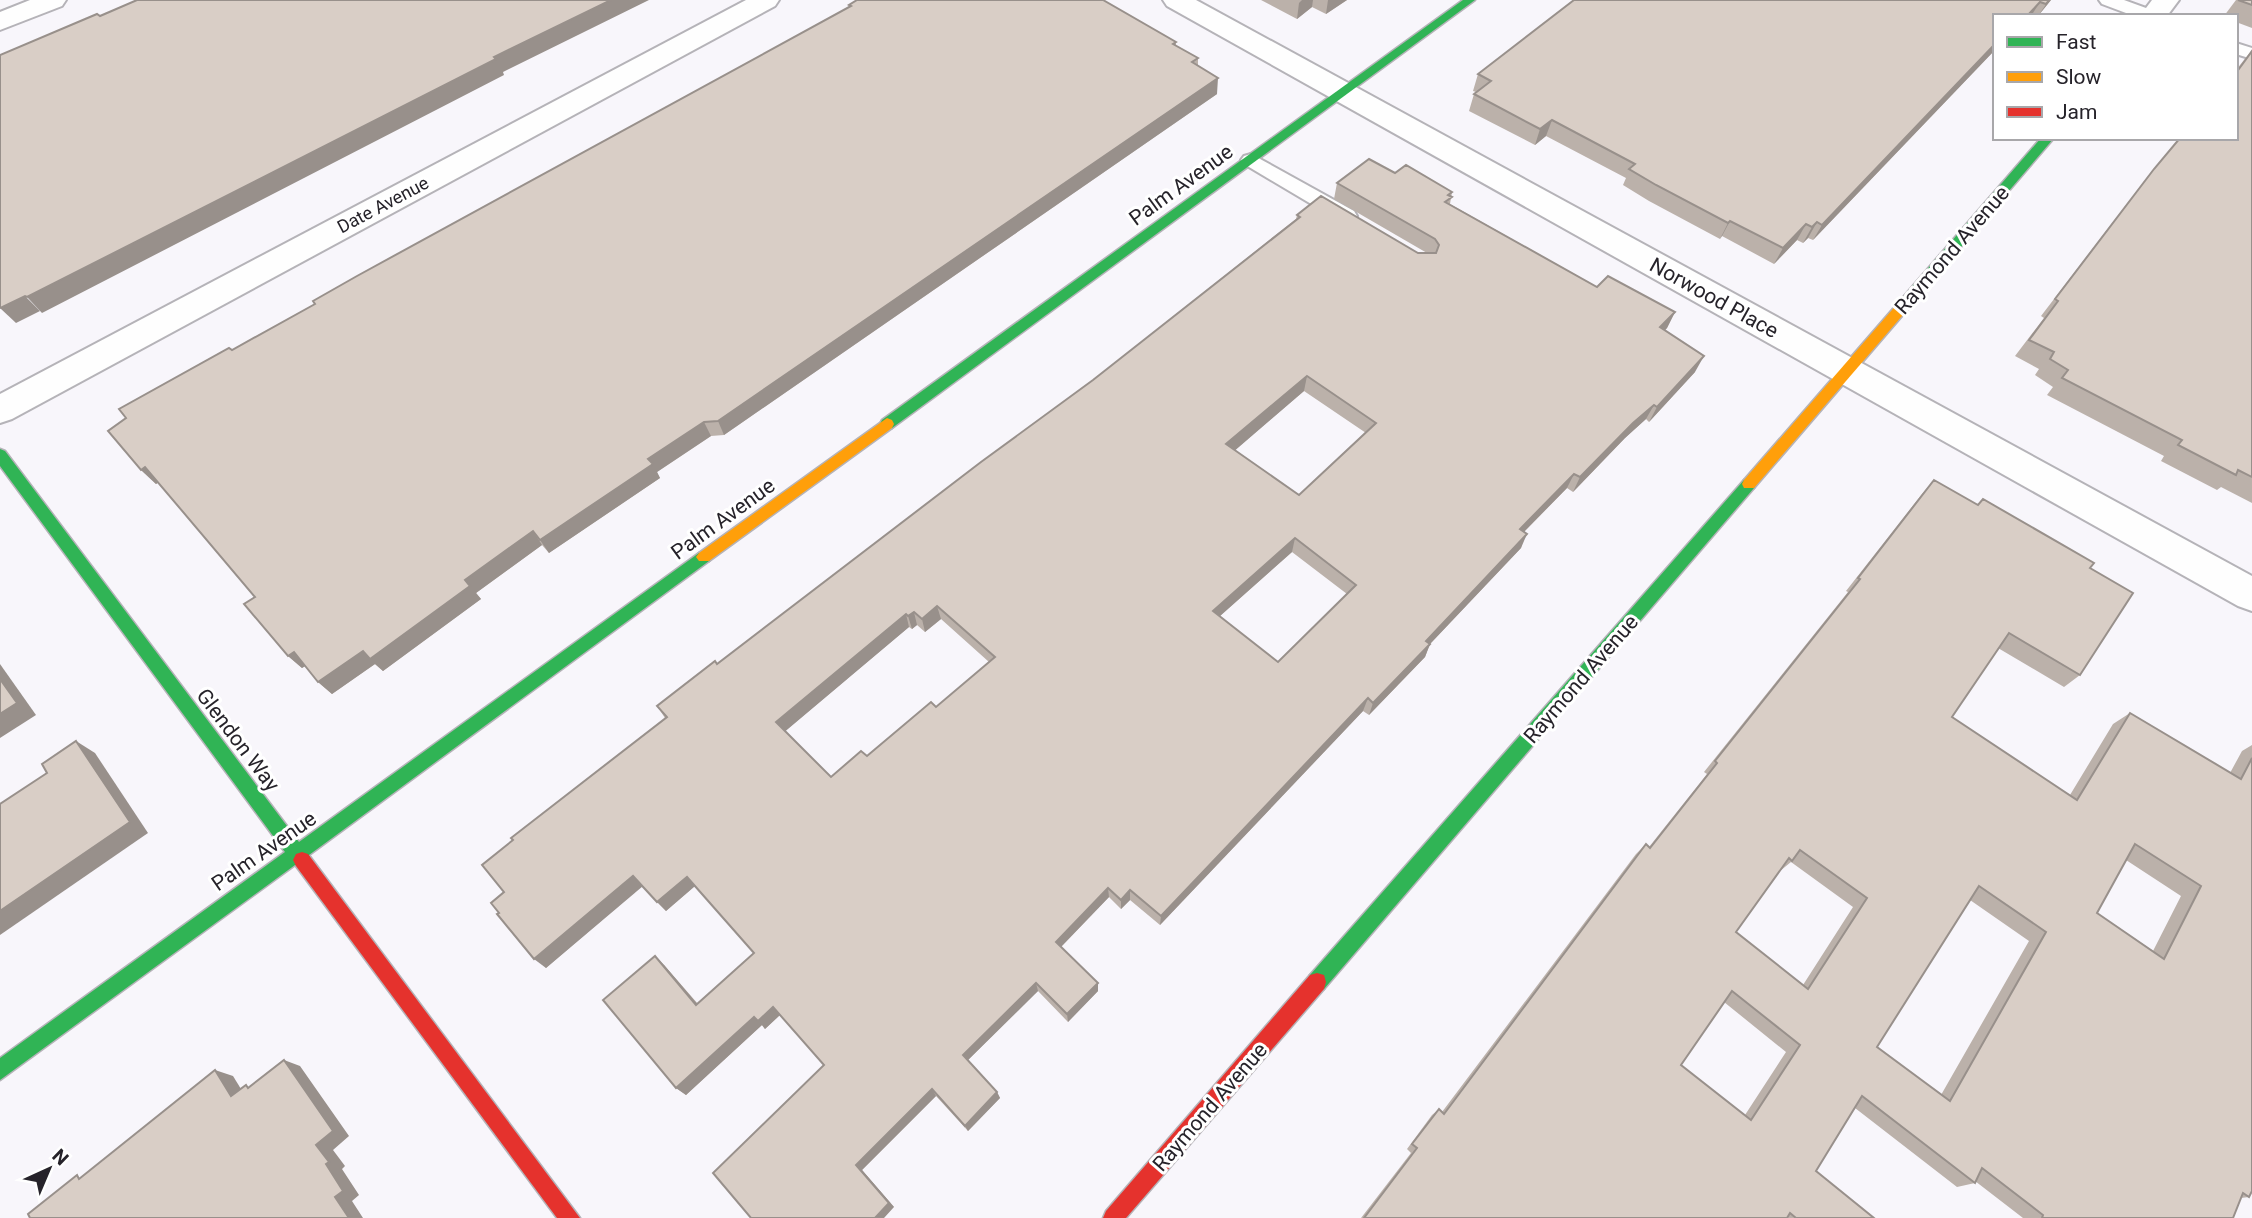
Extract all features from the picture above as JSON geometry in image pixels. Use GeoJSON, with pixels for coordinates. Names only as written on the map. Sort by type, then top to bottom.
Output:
{"type":"FeatureCollection","features":[{"type":"Feature","properties":{"kind":"street"},"geometry":{"type":"LineString","coordinates":[[0,22],[53,0]]}},
{"type":"Feature","properties":{"kind":"street","name":"Date Avenue"},"geometry":{"type":"LineString","coordinates":[[0,410],[766,0]]}},
{"type":"Feature","properties":{"kind":"street","name":"Norwood Place"},"geometry":{"type":"LineString","coordinates":[[1176,0],[2252,595]]}},
{"type":"Feature","properties":{"kind":"street","name":"Palm Avenue"},"geometry":{"type":"LineString","coordinates":[[0,1070],[1470,0]]}},
{"type":"Feature","properties":{"kind":"street"},"geometry":{"type":"LineString","coordinates":[[2154,14],[2166,0]]}},
{"type":"Feature","properties":{"kind":"street","name":"Raymond Avenue"},"geometry":{"type":"LineString","coordinates":[[1113,1218],[2046,140]]}},
{"type":"Feature","properties":{"kind":"street","name":"Glendon Way"},"geometry":{"type":"LineString","coordinates":[[0,455],[570,1218]]}},
{"type":"Feature","properties":{"kind":"lane"},"geometry":{"type":"LineString","coordinates":[[2108,0],[2146,14]]}},
{"type":"Feature","properties":{"kind":"lane"},"geometry":{"type":"LineString","coordinates":[[1251,160],[1368,230]]}},
{"type":"Feature","properties":{"kind":"building"},"geometry":{"type":"Polygon","coordinates":[[[137,0],[611,0],[494,57],[496,59],[27,297],[0,308],[0,55],[137,0]]]}},
{"type":"Feature","properties":{"kind":"building"},"geometry":{"type":"Polygon","coordinates":[[[857,0],[1103,0],[1176,42],[1173,44],[1198,58],[1192,62],[1218,78],[718,421],[704,422],[648,459],[653,464],[540,540],[533,531],[465,580],[470,586],[370,659],[363,651],[318,682],[294,652],[288,656],[244,604],[255,597],[145,467],[141,470],[108,431],[126,418],[119,409],[229,348],[232,350],[315,304],[313,301],[357,276],[851,6],[849,5],[857,0]]]}},
{"type":"Feature","properties":{"kind":"building"},"geometry":{"type":"Polygon","coordinates":[[[1574,0],[2049,0],[2046,4],[2040,2],[2029,14],[1993,14],[1993,46],[1822,225],[1817,222],[1812,227],[1806,224],[1783,248],[1656,185],[1629,169],[1635,164],[1552,120],[1540,129],[1474,94],[1491,81],[1478,74],[1574,0]]]}},
{"type":"Feature","properties":{"kind":"building"},"geometry":{"type":"Polygon","coordinates":[[[2238,0],[2252,0],[2252,5],[2238,0]]]}},
{"type":"Feature","properties":{"kind":"building"},"geometry":{"type":"Polygon","coordinates":[[[2252,51],[2252,477],[2238,470],[2236,475],[2178,445],[2182,440],[2062,378],[2068,370],[2050,359],[2054,352],[2029,340],[2058,301],[2055,299],[2178,140],[2238,140],[2238,70],[2252,51]]]}},
{"type":"Feature","properties":{"kind":"building"},"geometry":{"type":"Polygon","coordinates":[[[1369,159],[1395,173],[1406,165],[1452,192],[1448,195],[1452,197],[1445,202],[1597,287],[1608,276],[1675,312],[1660,327],[1704,356],[1657,407],[1654,405],[1633,423],[1580,477],[1574,474],[1520,529],[1527,534],[1426,641],[1430,644],[1373,703],[1368,698],[1161,916],[1130,890],[1121,900],[1108,888],[1056,942],[1098,983],[1067,1014],[1036,983],[963,1055],[997,1092],[965,1126],[932,1089],[856,1165],[889,1203],[875,1218],[751,1218],[713,1173],[824,1065],[773,1007],[758,1021],[754,1017],[676,1088],[603,1000],[655,956],[696,1005],[754,953],[687,877],[657,902],[633,876],[534,959],[497,914],[499,913],[491,903],[504,892],[482,865],[513,840],[511,838],[667,717],[657,706],[715,661],[717,664],[1093,380],[1300,217],[1297,215],[1321,196],[1418,253],[1436,253],[1439,245],[1435,239],[1337,183],[1369,159]],[[1307,376],[1226,444],[1299,495],[1376,423],[1307,376]],[[1295,538],[1213,611],[1278,662],[1356,585],[1295,538]],[[937,606],[922,619],[914,612],[908,616],[906,614],[776,722],[831,777],[861,751],[867,756],[931,702],[936,707],[995,657],[937,606]]]}},
{"type":"Feature","properties":{"kind":"building"},"geometry":{"type":"Polygon","coordinates":[[[1934,480],[1978,505],[1983,499],[2094,563],[2090,568],[2133,593],[2080,675],[2009,633],[1952,717],[2077,800],[2130,713],[2241,779],[2252,758],[2252,1191],[2249,1197],[2243,1193],[2233,1218],[2042,1218],[2043,1215],[1982,1168],[1975,1183],[1862,1096],[1816,1171],[1874,1218],[1796,1218],[1790,1213],[1787,1218],[1364,1218],[1417,1148],[1412,1144],[1439,1109],[1444,1114],[1646,844],[1650,848],[1717,763],[1715,761],[1860,579],[1858,578],[1934,480]],[[2135,844],[2097,913],[2164,959],[2201,886],[2135,844]],[[1800,850],[1792,861],[1789,858],[1736,932],[1808,989],[1867,898],[1800,850]],[[1979,886],[1877,1047],[1950,1101],[2046,932],[1979,886]],[[1732,991],[1681,1065],[1751,1120],[1800,1045],[1732,991]]]}},
{"type":"Feature","properties":{"kind":"building"},"geometry":{"type":"Polygon","coordinates":[[[0,679],[17,703],[0,714],[0,679]]]}},
{"type":"Feature","properties":{"kind":"building"},"geometry":{"type":"Polygon","coordinates":[[[76,741],[130,822],[0,911],[0,804],[47,773],[42,764],[76,741]]]}},
{"type":"Feature","properties":{"kind":"building"},"geometry":{"type":"Polygon","coordinates":[[[284,1060],[333,1131],[316,1145],[329,1162],[326,1164],[343,1191],[335,1197],[349,1218],[30,1218],[28,1214],[77,1175],[79,1179],[215,1070],[231,1096],[246,1085],[248,1088],[284,1060]]]}},
{"type":"Feature","properties":{"kind":"traffic: fast"},"geometry":{"type":"LineString","coordinates":[[887,424],[1470,0]]}},
{"type":"Feature","properties":{"kind":"traffic: fast"},"geometry":{"type":"LineString","coordinates":[[1903,306],[2046,140]]}},
{"type":"Feature","properties":{"kind":"traffic: fast"},"geometry":{"type":"LineString","coordinates":[[0,455],[302,860]]}},
{"type":"Feature","properties":{"kind":"traffic: fast"},"geometry":{"type":"LineString","coordinates":[[1317,982],[1749,484]]}},
{"type":"Feature","properties":{"kind":"traffic: fast"},"geometry":{"type":"LineString","coordinates":[[0,1070],[704,557]]}},
{"type":"Feature","properties":{"kind":"traffic: slow"},"geometry":{"type":"LineString","coordinates":[[1749,484],[1903,306]]}},
{"type":"Feature","properties":{"kind":"traffic: slow"},"geometry":{"type":"LineString","coordinates":[[704,557],[887,424]]}},
{"type":"Feature","properties":{"kind":"traffic: jam"},"geometry":{"type":"LineString","coordinates":[[302,860],[570,1218]]}},
{"type":"Feature","properties":{"kind":"traffic: jam"},"geometry":{"type":"LineString","coordinates":[[1113,1218],[1317,982]]}}]}
